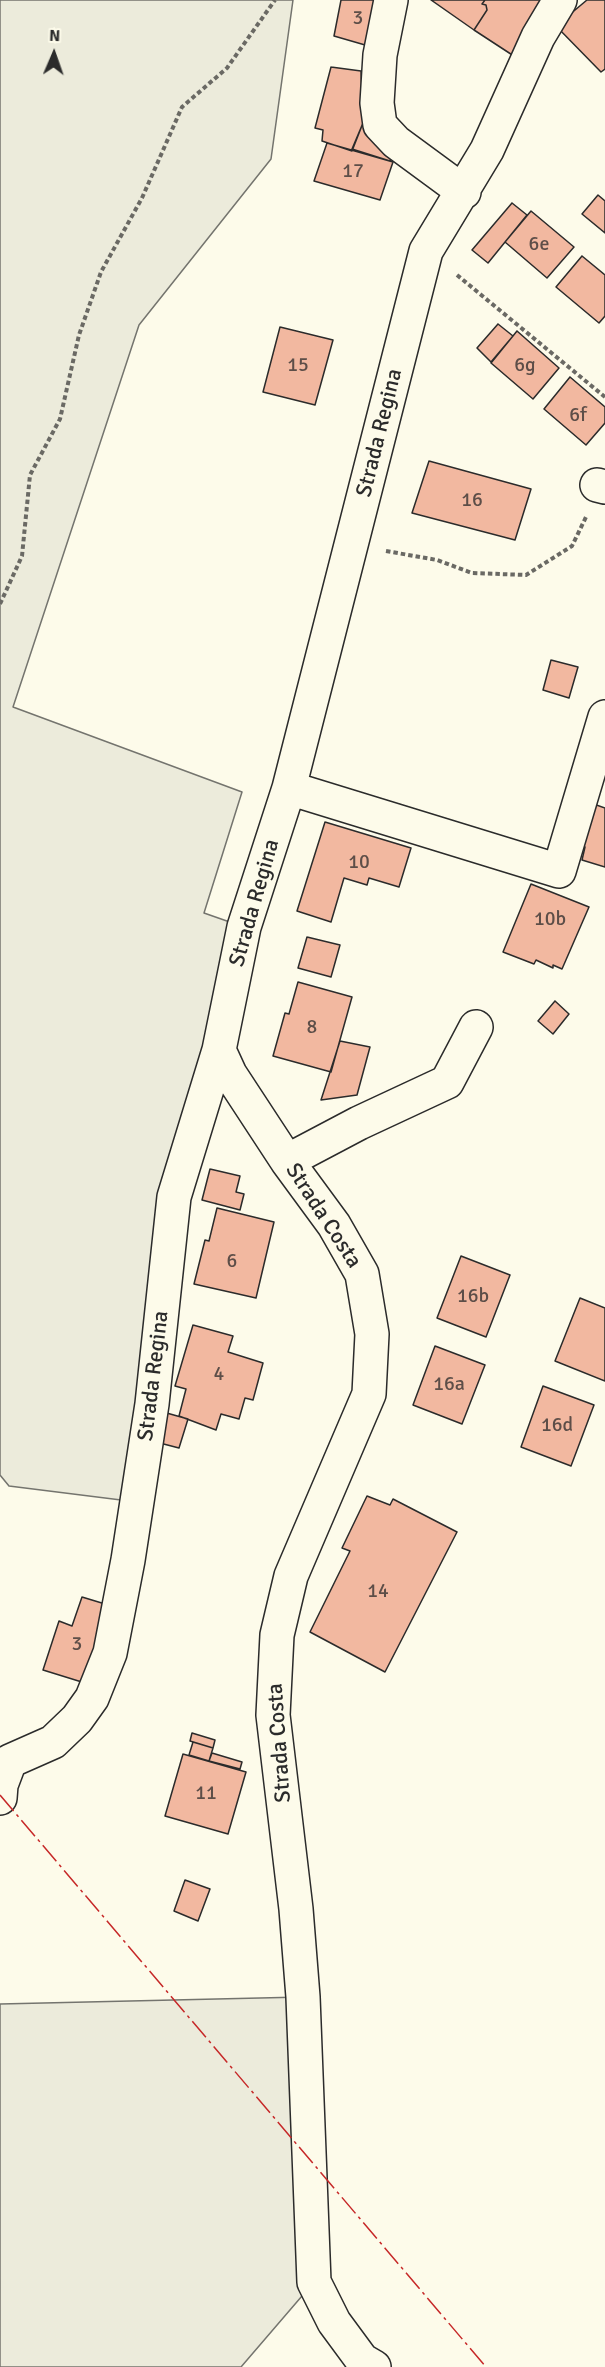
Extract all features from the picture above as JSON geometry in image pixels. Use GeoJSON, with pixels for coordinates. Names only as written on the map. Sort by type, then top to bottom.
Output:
{"type":"FeatureCollection","features":[{"type":"Feature","properties":{"kind":"street"},"geometry":{"type":"LineString","coordinates":[[391,0],[380,55],[377,102],[380,125],[396,142],[464,192]]}},
{"type":"Feature","properties":{"kind":"street","name":"Strada Regina"},"geometry":{"type":"LineString","coordinates":[[0,1798],[1,1785],[10,1761],[52,1742],[77,1719],[92,1698],[110,1653],[128,1560],[152,1404],[174,1197],[219,1050],[244,927],[289,788],[426,251],[464,192],[487,150],[538,37],[560,0]]}},
{"type":"Feature","properties":{"kind":"street"},"geometry":{"type":"LineString","coordinates":[[289,788],[559,871],[605,717]]}},
{"type":"Feature","properties":{"kind":"street"},"geometry":{"type":"LineString","coordinates":[[287,1161],[447,1082],[476,1027]]}},
{"type":"Feature","properties":{"kind":"street","name":"Strada Costa"},"geometry":{"type":"LineString","coordinates":[[219,1050],[230,1074],[287,1161],[334,1226],[362,1274],[372,1334],[369,1394],[291,1576],[277,1635],[273,1715],[296,1909],[303,1997],[314,2282],[334,2322],[362,2360],[374,2367]]}},
{"type":"Feature","properties":{"kind":"path"},"geometry":{"type":"LineString","coordinates":[[0,604],[22,556],[30,475],[60,419],[79,335],[101,272],[142,198],[182,107],[226,68],[274,0]]}},
{"type":"Feature","properties":{"kind":"path"},"geometry":{"type":"LineString","coordinates":[[426,251],[605,397]]}},
{"type":"Feature","properties":{"kind":"path"},"geometry":{"type":"LineString","coordinates":[[354,537],[382,550],[437,560],[472,573],[526,575],[572,546],[601,486]]}},
{"type":"Feature","properties":{"kind":"shaded area"},"geometry":{"type":"Polygon","coordinates":[[[0,0],[293,0],[271,159],[139,325],[13,707],[242,792],[204,913],[244,927],[174,1197],[137,1502],[9,1486],[0,1475],[0,0]]]}},
{"type":"Feature","properties":{"kind":"shaded area"},"geometry":{"type":"Polygon","coordinates":[[[303,1997],[314,2282],[241,2367],[0,2367],[0,2004],[303,1997]]]}},
{"type":"Feature","properties":{"kind":"building"},"geometry":{"type":"Polygon","coordinates":[[[341,0],[383,0],[372,47],[334,36],[341,0]]]}},
{"type":"Feature","properties":{"kind":"building"},"geometry":{"type":"Polygon","coordinates":[[[431,0],[485,0],[482,4],[486,5],[487,10],[474,30],[431,0]]]}},
{"type":"Feature","properties":{"kind":"building"},"geometry":{"type":"Polygon","coordinates":[[[485,0],[551,0],[523,62],[474,30],[487,10],[486,5],[482,4],[485,0]]]}},
{"type":"Feature","properties":{"kind":"building"},"geometry":{"type":"Polygon","coordinates":[[[587,0],[605,0],[605,69],[601,72],[556,26],[587,0]]]}},
{"type":"Feature","properties":{"kind":"building"},"geometry":{"type":"Polygon","coordinates":[[[331,67],[361,71],[363,123],[352,151],[322,141],[323,130],[315,128],[331,67]]]}},
{"type":"Feature","properties":{"kind":"building"},"geometry":{"type":"Polygon","coordinates":[[[363,123],[395,146],[390,161],[352,149],[363,123]]]}},
{"type":"Feature","properties":{"kind":"building"},"geometry":{"type":"Polygon","coordinates":[[[327,143],[393,162],[380,200],[314,181],[327,143]]]}},
{"type":"Feature","properties":{"kind":"building"},"geometry":{"type":"Polygon","coordinates":[[[598,195],[605,201],[605,233],[582,214],[598,195]]]}},
{"type":"Feature","properties":{"kind":"building"},"geometry":{"type":"Polygon","coordinates":[[[512,203],[527,215],[488,263],[472,250],[512,203]]]}},
{"type":"Feature","properties":{"kind":"building"},"geometry":{"type":"Polygon","coordinates":[[[531,211],[574,247],[547,278],[505,242],[531,211]]]}},
{"type":"Feature","properties":{"kind":"building"},"geometry":{"type":"Polygon","coordinates":[[[582,256],[605,275],[605,316],[599,323],[556,287],[582,256]]]}},
{"type":"Feature","properties":{"kind":"building"},"geometry":{"type":"Polygon","coordinates":[[[498,324],[513,336],[491,362],[477,348],[498,324]]]}},
{"type":"Feature","properties":{"kind":"building"},"geometry":{"type":"Polygon","coordinates":[[[280,327],[333,340],[315,405],[263,392],[280,327]]]}},
{"type":"Feature","properties":{"kind":"building"},"geometry":{"type":"Polygon","coordinates":[[[517,331],[559,368],[533,399],[491,363],[517,331]]]}},
{"type":"Feature","properties":{"kind":"building"},"geometry":{"type":"Polygon","coordinates":[[[570,377],[605,407],[605,423],[586,445],[544,409],[570,377]]]}},
{"type":"Feature","properties":{"kind":"building"},"geometry":{"type":"Polygon","coordinates":[[[429,461],[531,489],[515,540],[412,513],[429,461]]]}},
{"type":"Feature","properties":{"kind":"building"},"geometry":{"type":"Polygon","coordinates":[[[551,660],[578,667],[569,698],[543,690],[551,660]]]}},
{"type":"Feature","properties":{"kind":"building"},"geometry":{"type":"Polygon","coordinates":[[[588,802],[605,808],[605,867],[582,860],[585,847],[575,843],[588,802]]]}},
{"type":"Feature","properties":{"kind":"building"},"geometry":{"type":"Polygon","coordinates":[[[325,822],[411,848],[399,887],[369,878],[367,885],[344,878],[331,922],[297,911],[325,822]]]}},
{"type":"Feature","properties":{"kind":"building"},"geometry":{"type":"Polygon","coordinates":[[[531,884],[589,907],[562,969],[553,965],[553,968],[536,960],[534,964],[503,952],[531,884]]]}},
{"type":"Feature","properties":{"kind":"building"},"geometry":{"type":"Polygon","coordinates":[[[307,937],[340,945],[331,977],[298,968],[307,937]]]}},
{"type":"Feature","properties":{"kind":"building"},"geometry":{"type":"Polygon","coordinates":[[[298,982],[352,997],[331,1072],[273,1056],[285,1013],[289,1014],[298,982]]]}},
{"type":"Feature","properties":{"kind":"building"},"geometry":{"type":"Polygon","coordinates":[[[555,1001],[569,1014],[553,1034],[538,1021],[555,1001]]]}},
{"type":"Feature","properties":{"kind":"building"},"geometry":{"type":"Polygon","coordinates":[[[340,1041],[370,1047],[357,1095],[321,1100],[340,1041]]]}},
{"type":"Feature","properties":{"kind":"building"},"geometry":{"type":"Polygon","coordinates":[[[210,1169],[240,1176],[236,1192],[244,1194],[240,1210],[202,1200],[210,1169]]]}},
{"type":"Feature","properties":{"kind":"building"},"geometry":{"type":"Polygon","coordinates":[[[217,1208],[274,1222],[256,1298],[194,1284],[205,1240],[209,1241],[217,1208]]]}},
{"type":"Feature","properties":{"kind":"building"},"geometry":{"type":"Polygon","coordinates":[[[461,1256],[510,1275],[486,1337],[437,1318],[461,1256]]]}},
{"type":"Feature","properties":{"kind":"building"},"geometry":{"type":"Polygon","coordinates":[[[580,1298],[605,1308],[605,1381],[555,1361],[580,1298]]]}},
{"type":"Feature","properties":{"kind":"building"},"geometry":{"type":"Polygon","coordinates":[[[193,1325],[233,1336],[228,1352],[263,1363],[253,1400],[245,1398],[239,1419],[221,1414],[216,1430],[179,1416],[186,1389],[175,1386],[193,1325]]]}},
{"type":"Feature","properties":{"kind":"building"},"geometry":{"type":"Polygon","coordinates":[[[435,1346],[485,1365],[462,1424],[413,1405],[435,1346]]]}},
{"type":"Feature","properties":{"kind":"building"},"geometry":{"type":"Polygon","coordinates":[[[543,1386],[594,1405],[571,1466],[521,1447],[543,1386]]]}},
{"type":"Feature","properties":{"kind":"building"},"geometry":{"type":"Polygon","coordinates":[[[156,1410],[188,1419],[179,1448],[152,1441],[156,1410]]]}},
{"type":"Feature","properties":{"kind":"building"},"geometry":{"type":"Polygon","coordinates":[[[367,1496],[390,1505],[393,1499],[457,1532],[385,1672],[310,1632],[350,1551],[342,1548],[367,1496]]]}},
{"type":"Feature","properties":{"kind":"building"},"geometry":{"type":"Polygon","coordinates":[[[82,1597],[115,1607],[85,1683],[43,1670],[59,1621],[72,1626],[82,1597]]]}},
{"type":"Feature","properties":{"kind":"building"},"geometry":{"type":"Polygon","coordinates":[[[192,1733],[215,1740],[213,1748],[190,1741],[192,1733]]]}},
{"type":"Feature","properties":{"kind":"building"},"geometry":{"type":"Polygon","coordinates":[[[193,1742],[213,1748],[209,1761],[189,1755],[193,1742]]]}},
{"type":"Feature","properties":{"kind":"building"},"geometry":{"type":"Polygon","coordinates":[[[212,1753],[242,1762],[240,1769],[209,1761],[212,1753]]]}},
{"type":"Feature","properties":{"kind":"building"},"geometry":{"type":"Polygon","coordinates":[[[183,1754],[246,1772],[228,1834],[165,1816],[183,1754]]]}},
{"type":"Feature","properties":{"kind":"building"},"geometry":{"type":"Polygon","coordinates":[[[185,1880],[210,1889],[198,1921],[174,1911],[185,1880]]]}},
{"type":"Feature","properties":{"kind":"power"},"geometry":{"type":"LineString","coordinates":[[0,1795],[486,2367]]}}]}
